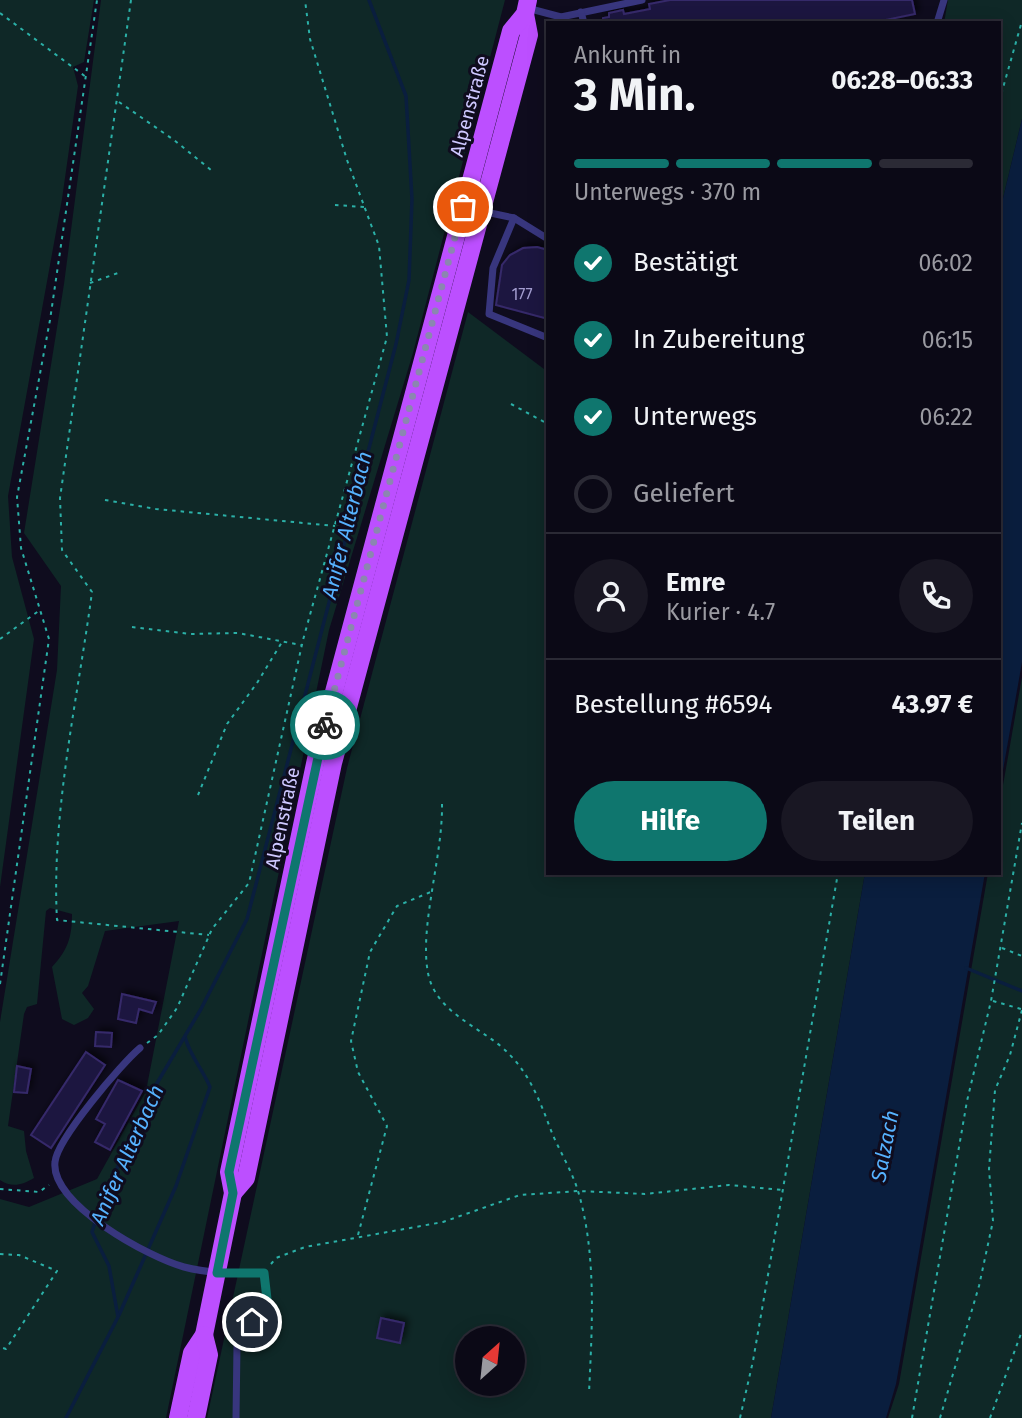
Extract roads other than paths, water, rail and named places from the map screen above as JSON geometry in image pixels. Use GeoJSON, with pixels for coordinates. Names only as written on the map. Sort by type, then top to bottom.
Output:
{"type":"FeatureCollection","features":[{"type":"Feature","properties":{"kind":"main road","name":"Alpenstraße"},"geometry":{"type":"LineString","coordinates":[[233,1193],[246,1178],[333,763],[528,35],[526,7]]}},
{"type":"Feature","properties":{"kind":"main road","name":"Alpenstraße"},"geometry":{"type":"LineString","coordinates":[[178,1418],[192,1353],[204,1335],[217,1273],[233,1193],[229,1172],[316,759],[511,31],[526,7]]}},
{"type":"Feature","properties":{"kind":"main road","name":"Alpenstraße"},"geometry":{"type":"LineString","coordinates":[[196,1418],[209,1355],[204,1335]]}},
{"type":"Feature","properties":{"kind":"lane"},"geometry":{"type":"LineString","coordinates":[[526,7],[561,17],[642,0]]}},
{"type":"Feature","properties":{"kind":"lane"},"geometry":{"type":"LineString","coordinates":[[938,21],[944,0]]}},
{"type":"Feature","properties":{"kind":"lane"},"geometry":{"type":"LineString","coordinates":[[582,12],[584,21]]}},
{"type":"Feature","properties":{"kind":"lane"},"geometry":{"type":"LineString","coordinates":[[481,211],[514,218],[546,238]]}},
{"type":"Feature","properties":{"kind":"lane"},"geometry":{"type":"LineString","coordinates":[[514,218],[493,268],[489,314],[546,337]]}},
{"type":"Feature","properties":{"kind":"lane"},"geometry":{"type":"LineString","coordinates":[[141,1048],[119,1066],[62,1146],[55,1161],[58,1181],[87,1215],[160,1259],[217,1273],[264,1273],[267,1299],[237,1345],[236,1418]]}},
{"type":"Feature","properties":{"kind":"water"},"geometry":{"type":"Polygon","coordinates":[[[1022,119],[1022,662],[1001,782],[1001,207],[1022,119]]]}},
{"type":"Feature","properties":{"kind":"water","name":"Salzach"},"geometry":{"type":"Polygon","coordinates":[[[865,875],[985,875],[896,1384],[886,1418],[771,1418],[865,875]]]}},
{"type":"Feature","properties":{"kind":"waterway","name":"Anifer Alterbach"},"geometry":{"type":"LineString","coordinates":[[66,1418],[118,1317],[109,1266],[92,1232],[100,1206],[150,1095],[201,1009],[247,919],[396,344],[409,280],[412,199],[406,96],[369,0]]}},
{"type":"Feature","properties":{"kind":"waterway"},"geometry":{"type":"LineString","coordinates":[[966,968],[1022,991]]}},
{"type":"Feature","properties":{"kind":"waterway","name":"Anifer Alterbach"},"geometry":{"type":"LineString","coordinates":[[119,1315],[176,1186],[210,1087],[185,1037]]}}]}
